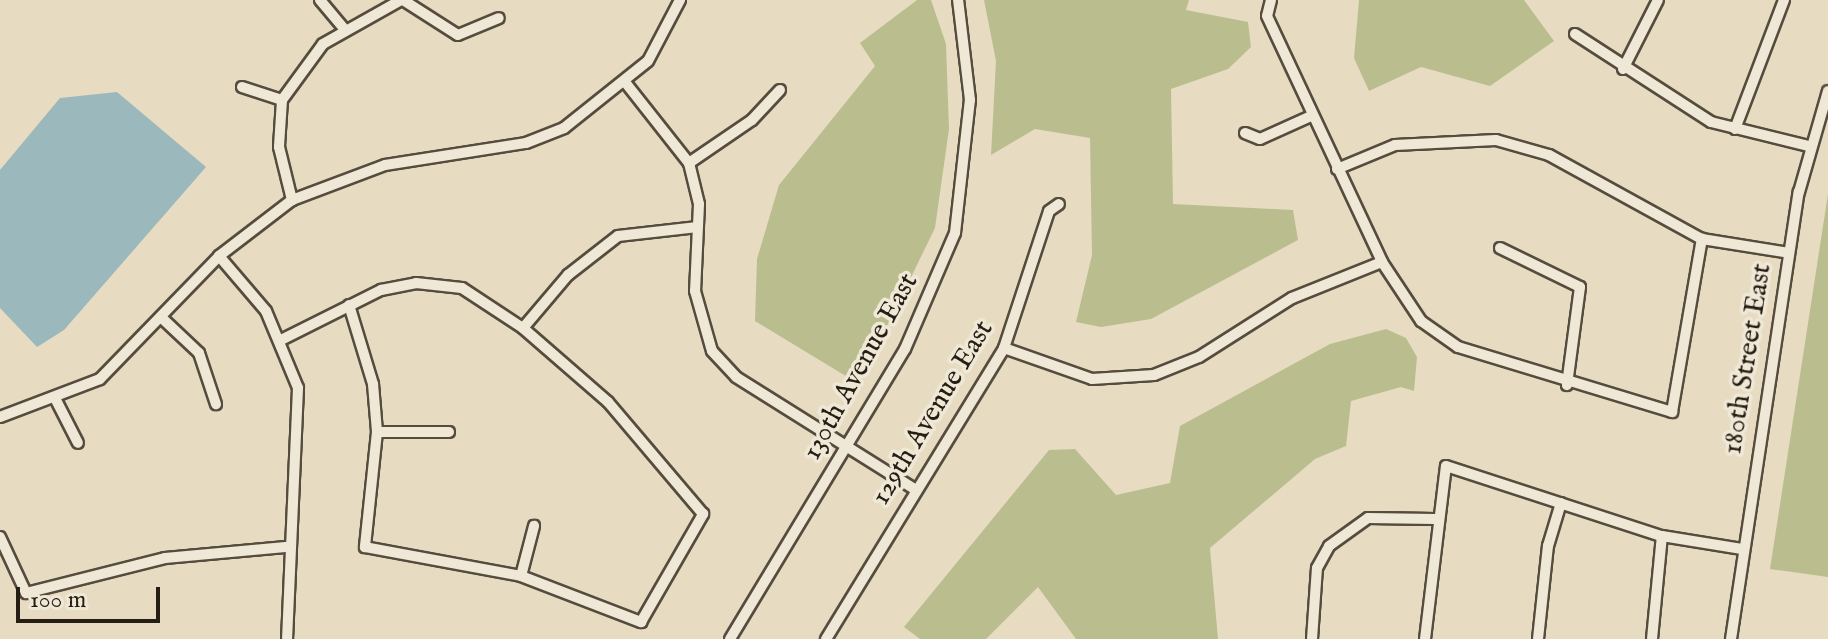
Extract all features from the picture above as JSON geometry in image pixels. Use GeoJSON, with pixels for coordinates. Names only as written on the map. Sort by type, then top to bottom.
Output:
{"type":"FeatureCollection","features":[{"type":"Feature","properties":{"kind":"street"},"geometry":{"type":"LineString","coordinates":[[320,0],[345,30]]}},
{"type":"Feature","properties":{"kind":"street"},"geometry":{"type":"LineString","coordinates":[[292,200],[279,147],[282,100],[305,63],[345,30],[402,0],[458,35],[499,18]]}},
{"type":"Feature","properties":{"kind":"street"},"geometry":{"type":"LineString","coordinates":[[0,417],[56,400],[100,379],[164,320],[219,256],[292,200],[385,165],[526,143],[564,128],[625,82],[665,38],[680,0]]}},
{"type":"Feature","properties":{"kind":"street","name":"130th Avenue East"},"geometry":{"type":"LineString","coordinates":[[730,639],[847,448],[931,298],[955,233],[970,100],[958,0]]}},
{"type":"Feature","properties":{"kind":"street"},"geometry":{"type":"LineString","coordinates":[[1271,0],[1267,16],[1311,116],[1382,262],[1436,334],[1567,385],[1672,412],[1702,239]]}},
{"type":"Feature","properties":{"kind":"street"},"geometry":{"type":"LineString","coordinates":[[1623,69],[1658,0]]}},
{"type":"Feature","properties":{"kind":"street"},"geometry":{"type":"LineString","coordinates":[[1735,129],[1784,0]]}},
{"type":"Feature","properties":{"kind":"street"},"geometry":{"type":"LineString","coordinates":[[1575,34],[1623,69],[1735,129],[1809,146]]}},
{"type":"Feature","properties":{"kind":"street"},"geometry":{"type":"LineString","coordinates":[[625,82],[689,163],[697,227],[695,291],[712,351],[736,377],[916,490]]}},
{"type":"Feature","properties":{"kind":"street"},"geometry":{"type":"LineString","coordinates":[[242,87],[282,100]]}},
{"type":"Feature","properties":{"kind":"street"},"geometry":{"type":"LineString","coordinates":[[689,163],[752,120],[780,90]]}},
{"type":"Feature","properties":{"kind":"street","name":"180th Street East"},"geometry":{"type":"LineString","coordinates":[[1731,639],[1742,549],[1789,253],[1809,146],[1828,91]]}},
{"type":"Feature","properties":{"kind":"street"},"geometry":{"type":"LineString","coordinates":[[1245,133],[1260,139],[1311,116]]}},
{"type":"Feature","properties":{"kind":"street"},"geometry":{"type":"LineString","coordinates":[[1337,169],[1395,145],[1496,140],[1549,155],[1702,239],[1789,253]]}},
{"type":"Feature","properties":{"kind":"street","name":"129th Avenue East"},"geometry":{"type":"LineString","coordinates":[[826,639],[1004,348],[1049,211],[1059,204]]}},
{"type":"Feature","properties":{"kind":"street"},"geometry":{"type":"LineString","coordinates":[[523,328],[568,275],[618,236],[697,227]]}},
{"type":"Feature","properties":{"kind":"street"},"geometry":{"type":"LineString","coordinates":[[1500,248],[1580,287],[1567,385]]}},
{"type":"Feature","properties":{"kind":"street"},"geometry":{"type":"LineString","coordinates":[[219,256],[281,340],[300,413],[286,547],[287,639]]}},
{"type":"Feature","properties":{"kind":"street"},"geometry":{"type":"LineString","coordinates":[[1004,348],[1092,379],[1154,375],[1199,357],[1292,298],[1382,262]]}},
{"type":"Feature","properties":{"kind":"street"},"geometry":{"type":"LineString","coordinates":[[281,340],[349,305],[395,286],[437,282],[482,298],[523,328],[608,402],[703,514],[641,622],[521,576],[365,547],[377,432],[373,384],[349,305]]}},
{"type":"Feature","properties":{"kind":"street"},"geometry":{"type":"LineString","coordinates":[[164,320],[199,353],[216,404]]}},
{"type":"Feature","properties":{"kind":"street"},"geometry":{"type":"LineString","coordinates":[[56,400],[78,443]]}},
{"type":"Feature","properties":{"kind":"street"},"geometry":{"type":"LineString","coordinates":[[377,432],[449,432]]}},
{"type":"Feature","properties":{"kind":"street"},"geometry":{"type":"LineString","coordinates":[[1425,639],[1435,519],[1446,466],[1662,536],[1742,549]]}},
{"type":"Feature","properties":{"kind":"street"},"geometry":{"type":"LineString","coordinates":[[1538,639],[1548,546],[1561,503]]}},
{"type":"Feature","properties":{"kind":"street"},"geometry":{"type":"LineString","coordinates":[[1312,639],[1317,568],[1329,546],[1368,518],[1435,519]]}},
{"type":"Feature","properties":{"kind":"street"},"geometry":{"type":"LineString","coordinates":[[521,576],[534,526]]}},
{"type":"Feature","properties":{"kind":"street"},"geometry":{"type":"LineString","coordinates":[[1652,639],[1662,536]]}},
{"type":"Feature","properties":{"kind":"street"},"geometry":{"type":"LineString","coordinates":[[0,537],[26,593],[165,558],[286,547]]}},
{"type":"Feature","properties":{"kind":"green space"},"geometry":{"type":"Polygon","coordinates":[[[917,0],[931,0],[946,44],[949,129],[935,228],[859,384],[755,321],[757,259],[779,185],[875,66],[860,43],[917,0]]]}},
{"type":"Feature","properties":{"kind":"green space"},"geometry":{"type":"Polygon","coordinates":[[[984,0],[1189,0],[1186,10],[1248,22],[1251,47],[1228,69],[1171,89],[1173,204],[1293,210],[1298,240],[1151,319],[1101,327],[1076,322],[1092,255],[1090,138],[1035,129],[991,155],[996,61],[984,0]]]}},
{"type":"Feature","properties":{"kind":"green space"},"geometry":{"type":"Polygon","coordinates":[[[1359,0],[1524,0],[1554,41],[1490,86],[1421,67],[1369,91],[1354,58],[1359,0]]]}},
{"type":"Feature","properties":{"kind":"green space"},"geometry":{"type":"Polygon","coordinates":[[[1828,194],[1828,577],[1770,569],[1828,194]]]}},
{"type":"Feature","properties":{"kind":"green space"},"geometry":{"type":"Polygon","coordinates":[[[1386,329],[1406,338],[1417,357],[1414,391],[1401,387],[1351,401],[1346,446],[1315,459],[1210,548],[1218,639],[1076,639],[1038,587],[986,639],[920,639],[904,627],[1049,450],[1075,449],[1116,495],[1170,483],[1180,426],[1330,344],[1386,329]]]}},
{"type":"Feature","properties":{"kind":"water"},"geometry":{"type":"Polygon","coordinates":[[[117,92],[206,167],[64,330],[37,347],[0,308],[0,170],[60,98],[117,92]]]}}]}
